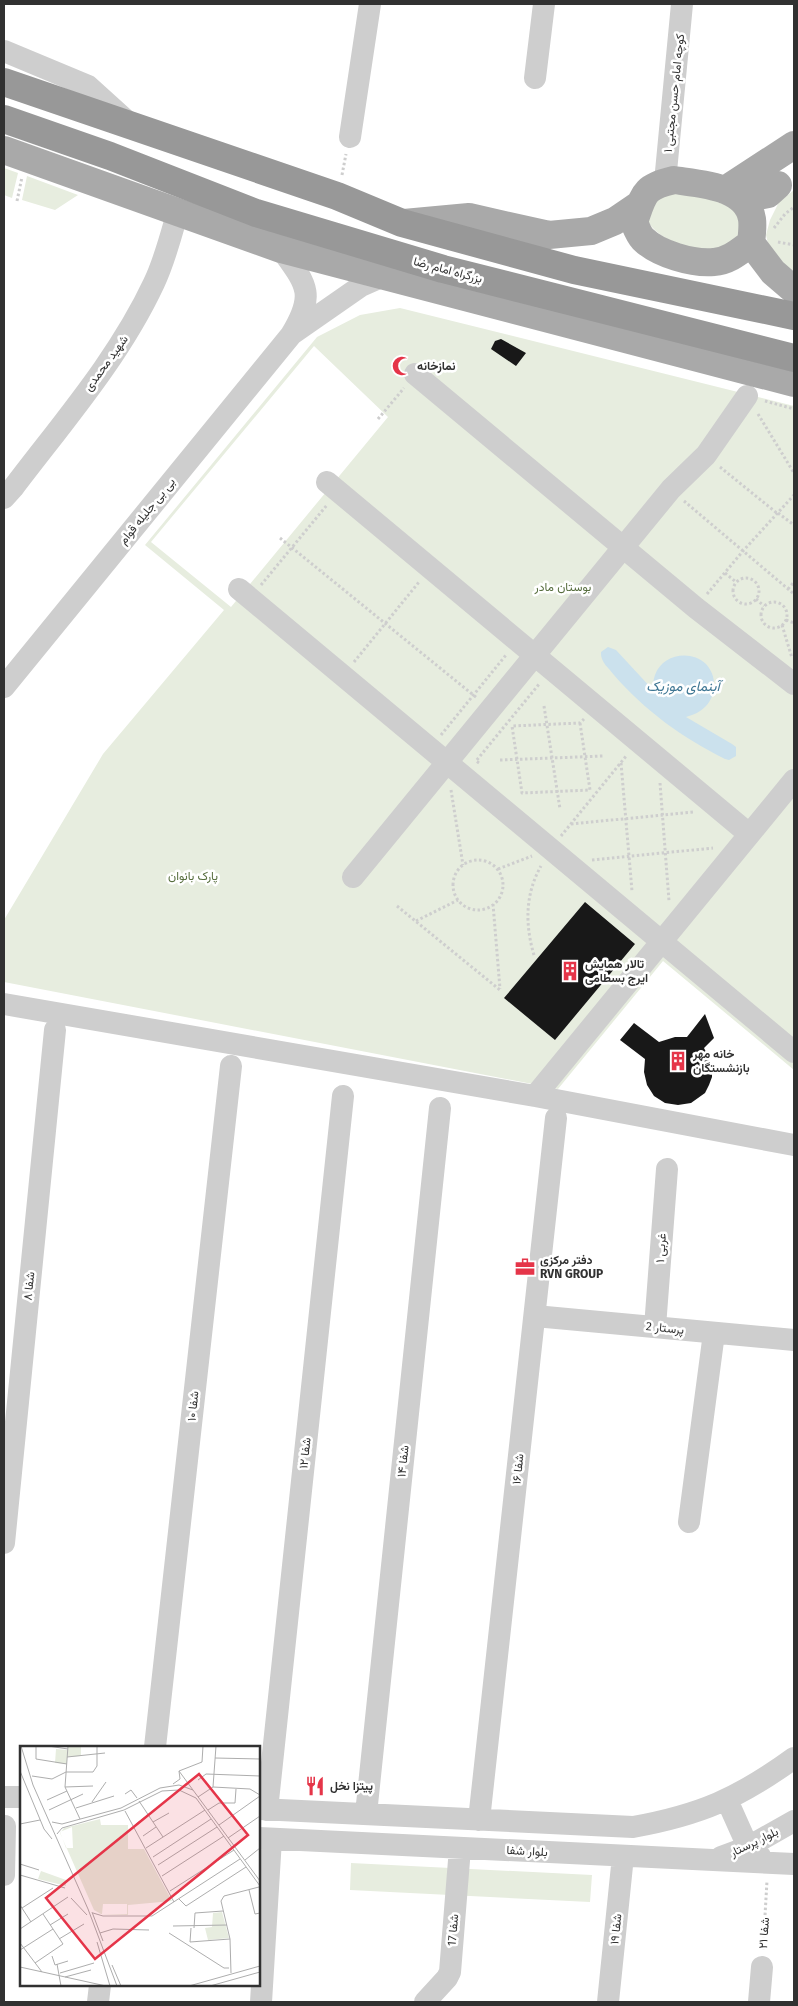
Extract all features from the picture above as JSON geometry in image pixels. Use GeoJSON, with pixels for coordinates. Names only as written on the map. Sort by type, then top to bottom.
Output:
{"type":"FeatureCollection","features":[{"type":"Feature","properties":{"kind":"highway"},"geometry":{"type":"LineString","coordinates":[[4,82],[337,196],[402,223],[574,270],[794,316]]}},
{"type":"Feature","properties":{"kind":"highway","name":"بزرگراه امام رضا"},"geometry":{"type":"LineString","coordinates":[[4,118],[110,156],[256,213],[443,270],[794,358]]}},
{"type":"Feature","properties":{"kind":"main road"},"geometry":{"type":"LineString","coordinates":[[794,145],[760,204],[762,234],[772,272],[794,290]]}},
{"type":"Feature","properties":{"kind":"main road"},"geometry":{"type":"LineString","coordinates":[[4,150],[282,249],[794,383]]}},
{"type":"Feature","properties":{"kind":"main road"},"geometry":{"type":"LineString","coordinates":[[725,190],[778,175]]}},
{"type":"Feature","properties":{"kind":"main road"},"geometry":{"type":"LineString","coordinates":[[674,180],[725,190],[745,201],[762,234],[731,257],[714,262],[686,259],[660,251],[641,238],[634,222],[643,195],[656,184],[674,180]]}},
{"type":"Feature","properties":{"kind":"main road"},"geometry":{"type":"LineString","coordinates":[[402,223],[469,217],[548,235],[591,231],[615,221],[640,204]]}},
{"type":"Feature","properties":{"kind":"main road"},"geometry":{"type":"LineString","coordinates":[[386,275],[443,270]]}},
{"type":"Feature","properties":{"kind":"street"},"geometry":{"type":"LineString","coordinates":[[350,137],[370,4]]}},
{"type":"Feature","properties":{"kind":"street"},"geometry":{"type":"LineString","coordinates":[[535,78],[544,4]]}},
{"type":"Feature","properties":{"kind":"street","name":"کوچه امام حسن مجتبی ۱"},"geometry":{"type":"LineString","coordinates":[[665,182],[682,4]]}},
{"type":"Feature","properties":{"kind":"street"},"geometry":{"type":"LineString","coordinates":[[4,52],[88,86],[130,124]]}},
{"type":"Feature","properties":{"kind":"street","name":"شهید محمدی"},"geometry":{"type":"LineString","coordinates":[[4,498],[128,333],[155,283],[178,211]]}},
{"type":"Feature","properties":{"kind":"street"},"geometry":{"type":"LineString","coordinates":[[282,249],[304,280],[307,299],[302,318],[291,335]]}},
{"type":"Feature","properties":{"kind":"street"},"geometry":{"type":"LineString","coordinates":[[291,335],[361,286],[386,275]]}},
{"type":"Feature","properties":{"kind":"street","name":"بی بی جلیله قوام"},"geometry":{"type":"LineString","coordinates":[[4,687],[291,335]]}},
{"type":"Feature","properties":{"kind":"street"},"geometry":{"type":"LineString","coordinates":[[415,374],[696,608],[794,684]]}},
{"type":"Feature","properties":{"kind":"street"},"geometry":{"type":"LineString","coordinates":[[353,877],[438,755],[491,709],[526,648],[623,547],[671,489],[706,455],[747,396]]}},
{"type":"Feature","properties":{"kind":"street"},"geometry":{"type":"LineString","coordinates":[[332,486],[526,648],[628,749],[658,758],[720,809],[745,840]]}},
{"type":"Feature","properties":{"kind":"street"},"geometry":{"type":"LineString","coordinates":[[245,593],[438,755],[561,848],[634,918],[667,935],[794,1052]]}},
{"type":"Feature","properties":{"kind":"street"},"geometry":{"type":"LineString","coordinates":[[535,1096],[794,780]]}},
{"type":"Feature","properties":{"kind":"street"},"geometry":{"type":"LineString","coordinates":[[4,1004],[535,1096],[794,1144]]}},
{"type":"Feature","properties":{"kind":"street","name":"شفا ۸"},"geometry":{"type":"LineString","coordinates":[[4,1543],[55,1030]]}},
{"type":"Feature","properties":{"kind":"street","name":"شفا ۱۰"},"geometry":{"type":"LineString","coordinates":[[154,1746],[231,1066]]}},
{"type":"Feature","properties":{"kind":"street","name":"شفا ۱۲"},"geometry":{"type":"LineString","coordinates":[[263,1809],[343,1096]]}},
{"type":"Feature","properties":{"kind":"street","name":"شفا ۱۴"},"geometry":{"type":"LineString","coordinates":[[366,1814],[440,1108]]}},
{"type":"Feature","properties":{"kind":"street","name":"شفا ۱۶"},"geometry":{"type":"LineString","coordinates":[[479,1820],[556,1118]]}},
{"type":"Feature","properties":{"kind":"street","name":"۱ غربی"},"geometry":{"type":"LineString","coordinates":[[655,1327],[667,1169]]}},
{"type":"Feature","properties":{"kind":"street","name":"پرستار 2"},"geometry":{"type":"LineString","coordinates":[[535,1316],[794,1340]]}},
{"type":"Feature","properties":{"kind":"street"},"geometry":{"type":"LineString","coordinates":[[689,1522],[714,1333]]}},
{"type":"Feature","properties":{"kind":"street"},"geometry":{"type":"LineString","coordinates":[[263,1809],[633,1827],[669,1821],[727,1800],[761,1782],[794,1758]]}},
{"type":"Feature","properties":{"kind":"street"},"geometry":{"type":"LineString","coordinates":[[4,1796],[20,1797]]}},
{"type":"Feature","properties":{"kind":"street"},"geometry":{"type":"LineString","coordinates":[[727,1800],[748,1847],[769,1863]]}},
{"type":"Feature","properties":{"kind":"street","name":"بلوار پرستار"},"geometry":{"type":"LineString","coordinates":[[713,1861],[748,1847],[794,1821]]}},
{"type":"Feature","properties":{"kind":"street"},"geometry":{"type":"LineString","coordinates":[[4,1875],[10,1826]]}},
{"type":"Feature","properties":{"kind":"street"},"geometry":{"type":"LineString","coordinates":[[261,2002],[265,1839]]}},
{"type":"Feature","properties":{"kind":"street","name":"بلوار شفا"},"geometry":{"type":"LineString","coordinates":[[265,1839],[794,1864]]}},
{"type":"Feature","properties":{"kind":"street","name":"شفا 17"},"geometry":{"type":"LineString","coordinates":[[425,2002],[447,1978],[450,1972],[460,1848]]}},
{"type":"Feature","properties":{"kind":"street","name":"شفا ۱۹"},"geometry":{"type":"LineString","coordinates":[[608,2002],[623,1856]]}},
{"type":"Feature","properties":{"kind":"street"},"geometry":{"type":"LineString","coordinates":[[759,2002],[762,1968]]}},
{"type":"Feature","properties":{"kind":"street"},"geometry":{"type":"LineString","coordinates":[[98,2002],[100,1986]]}},
{"type":"Feature","properties":{"kind":"path"},"geometry":{"type":"LineString","coordinates":[[337,196],[350,137]]}},
{"type":"Feature","properties":{"kind":"path"},"geometry":{"type":"LineString","coordinates":[[17,201],[23,172]]}},
{"type":"Feature","properties":{"kind":"path"},"geometry":{"type":"LineString","coordinates":[[794,207],[762,234],[794,246]]}},
{"type":"Feature","properties":{"kind":"path"},"geometry":{"type":"LineString","coordinates":[[378,420],[415,374]]}},
{"type":"Feature","properties":{"kind":"path"},"geometry":{"type":"LineString","coordinates":[[747,396],[794,409]]}},
{"type":"Feature","properties":{"kind":"path"},"geometry":{"type":"LineString","coordinates":[[747,396],[794,472]]}},
{"type":"Feature","properties":{"kind":"path"},"geometry":{"type":"LineString","coordinates":[[706,455],[794,526]]}},
{"type":"Feature","properties":{"kind":"path"},"geometry":{"type":"LineString","coordinates":[[245,593],[292,548],[332,486]]}},
{"type":"Feature","properties":{"kind":"path"},"geometry":{"type":"LineString","coordinates":[[671,489],[794,594]]}},
{"type":"Feature","properties":{"kind":"path"},"geometry":{"type":"LineString","coordinates":[[696,608],[743,551],[794,495]]}},
{"type":"Feature","properties":{"kind":"path"},"geometry":{"type":"LineString","coordinates":[[280,538],[512,726],[580,723],[590,790]]}},
{"type":"Feature","properties":{"kind":"path"},"geometry":{"type":"LineString","coordinates":[[343,675],[431,568]]}},
{"type":"Feature","properties":{"kind":"path"},"geometry":{"type":"LineString","coordinates":[[725,573],[736,582]]}},
{"type":"Feature","properties":{"kind":"path"},"geometry":{"type":"LineString","coordinates":[[745,578],[754,581],[759,590],[756,599],[747,604],[737,601],[733,592],[736,582],[745,578]]}},
{"type":"Feature","properties":{"kind":"path"},"geometry":{"type":"LineString","coordinates":[[788,589],[794,581]]}},
{"type":"Feature","properties":{"kind":"path"},"geometry":{"type":"LineString","coordinates":[[756,599],[764,606]]}},
{"type":"Feature","properties":{"kind":"path"},"geometry":{"type":"LineString","coordinates":[[774,601],[779,602],[786,610],[786,620],[782,625],[773,628],[764,624],[761,615],[764,606],[774,601]]}},
{"type":"Feature","properties":{"kind":"path"},"geometry":{"type":"LineString","coordinates":[[786,620],[794,623]]}},
{"type":"Feature","properties":{"kind":"path"},"geometry":{"type":"LineString","coordinates":[[782,625],[794,661]]}},
{"type":"Feature","properties":{"kind":"path"},"geometry":{"type":"LineString","coordinates":[[484,767],[476,761],[491,709],[526,648]]}},
{"type":"Feature","properties":{"kind":"path"},"geometry":{"type":"LineString","coordinates":[[463,865],[438,755],[491,709],[540,683],[548,689]]}},
{"type":"Feature","properties":{"kind":"path"},"geometry":{"type":"LineString","coordinates":[[544,706],[560,809]]}},
{"type":"Feature","properties":{"kind":"path"},"geometry":{"type":"LineString","coordinates":[[576,713],[591,725]]}},
{"type":"Feature","properties":{"kind":"path"},"geometry":{"type":"LineString","coordinates":[[512,726],[522,793],[590,790],[595,794]]}},
{"type":"Feature","properties":{"kind":"path"},"geometry":{"type":"LineString","coordinates":[[534,955],[527,928],[529,900],[537,873],[561,848],[570,824],[621,762],[628,749]]}},
{"type":"Feature","properties":{"kind":"path"},"geometry":{"type":"LineString","coordinates":[[500,760],[603,756]]}},
{"type":"Feature","properties":{"kind":"path"},"geometry":{"type":"LineString","coordinates":[[658,758],[665,853],[667,935]]}},
{"type":"Feature","properties":{"kind":"path"},"geometry":{"type":"LineString","coordinates":[[621,762],[634,918]]}},
{"type":"Feature","properties":{"kind":"path"},"geometry":{"type":"LineString","coordinates":[[570,824],[720,809]]}},
{"type":"Feature","properties":{"kind":"path"},"geometry":{"type":"LineString","coordinates":[[556,827],[561,848]]}},
{"type":"Feature","properties":{"kind":"path"},"geometry":{"type":"LineString","coordinates":[[498,870],[561,848],[629,856],[665,853],[745,840]]}},
{"type":"Feature","properties":{"kind":"path"},"geometry":{"type":"LineString","coordinates":[[477,860],[485,861],[498,870],[503,884],[502,892],[493,904],[479,910],[464,906],[458,900],[453,886],[454,878],[463,865],[477,860]]}},
{"type":"Feature","properties":{"kind":"path"},"geometry":{"type":"LineString","coordinates":[[416,921],[458,900]]}},
{"type":"Feature","properties":{"kind":"path"},"geometry":{"type":"LineString","coordinates":[[398,906],[500,990],[493,904]]}},
{"type":"Feature","properties":{"kind":"path","name":"شفا ۲۱"},"geometry":{"type":"LineString","coordinates":[[762,1968],[769,1863]]}},
{"type":"Feature","properties":{"kind":"green space"},"geometry":{"type":"Polygon","coordinates":[[[4,168],[18,173],[12,198],[4,195],[4,168]]]}},
{"type":"Feature","properties":{"kind":"green space"},"geometry":{"type":"Polygon","coordinates":[[[27,176],[78,195],[55,210],[22,200],[27,176]]]}},
{"type":"Feature","properties":{"kind":"green space"},"geometry":{"type":"Polygon","coordinates":[[[794,190],[794,271],[771,257],[766,235],[770,220],[779,202],[794,190]]]}},
{"type":"Feature","properties":{"kind":"green space"},"geometry":{"type":"Polygon","coordinates":[[[674,193],[712,199],[730,207],[741,220],[739,236],[719,248],[707,250],[678,244],[659,234],[648,221],[650,215],[659,199],[674,193]]]}},
{"type":"Feature","properties":{"kind":"green space","name":"بوستان مادر"},"geometry":{"type":"Polygon","coordinates":[[[400,308],[794,406],[794,1070],[663,961],[558,1089],[4,982],[4,920],[103,754],[224,610],[145,545],[317,337],[360,315],[400,308]],[[314,346],[151,542],[231,607],[388,417],[314,346]]]}},
{"type":"Feature","properties":{"kind":"green space"},"geometry":{"type":"Polygon","coordinates":[[[351,1863],[592,1875],[590,1902],[350,1890],[351,1863]]]}},
{"type":"Feature","properties":{"kind":"water","name":"آبنمای موزیک"},"geometry":{"type":"Polygon","coordinates":[[[608,647],[616,650],[653,690],[655,675],[659,668],[670,659],[677,656],[685,656],[700,659],[706,664],[713,676],[714,682],[710,701],[697,713],[686,717],[736,747],[736,756],[729,760],[725,759],[680,733],[652,712],[626,688],[603,662],[601,652],[608,647]]]}},
{"type":"Feature","properties":{"kind":"building"},"geometry":{"type":"Polygon","coordinates":[[[501,339],[526,353],[516,366],[491,349],[495,341],[501,339]]]}},
{"type":"Feature","properties":{"kind":"building","name":"تالار همایش ایرج بسطامی"},"geometry":{"type":"Polygon","coordinates":[[[585,902],[635,944],[555,1040],[504,998],[585,902]]]}},
{"type":"Feature","properties":{"kind":"building","name":"خانه مهر بازنشستگان"},"geometry":{"type":"Polygon","coordinates":[[[705,1014],[714,1038],[704,1048],[712,1064],[712,1077],[709,1085],[705,1093],[691,1103],[678,1105],[665,1103],[654,1096],[647,1085],[644,1072],[645,1059],[620,1040],[634,1023],[659,1042],[675,1037],[687,1037],[705,1014]]]}},
{"type":"Feature","properties":{"kind":"place","name":"نمازخانه"},"geometry":{"type":"Point","coordinates":[402,366]}},
{"type":"Feature","properties":{"kind":"place","name":"تالار همایش ایرج بسطامی"},"geometry":{"type":"Point","coordinates":[570,971]}},
{"type":"Feature","properties":{"kind":"place","name":"خانه مهر بازنشستگان"},"geometry":{"type":"Point","coordinates":[678,1061]}},
{"type":"Feature","properties":{"kind":"place","name":"دفتر مرکزی RVN GROUP"},"geometry":{"type":"Point","coordinates":[525,1267]}},
{"type":"Feature","properties":{"kind":"place","name":"پیتزا نخل"},"geometry":{"type":"Point","coordinates":[315,1786]}},
{"type":"Feature","properties":{"kind":"park label","name":"پارک بانوان"},"geometry":{"type":"Point","coordinates":[193,876]}}]}
